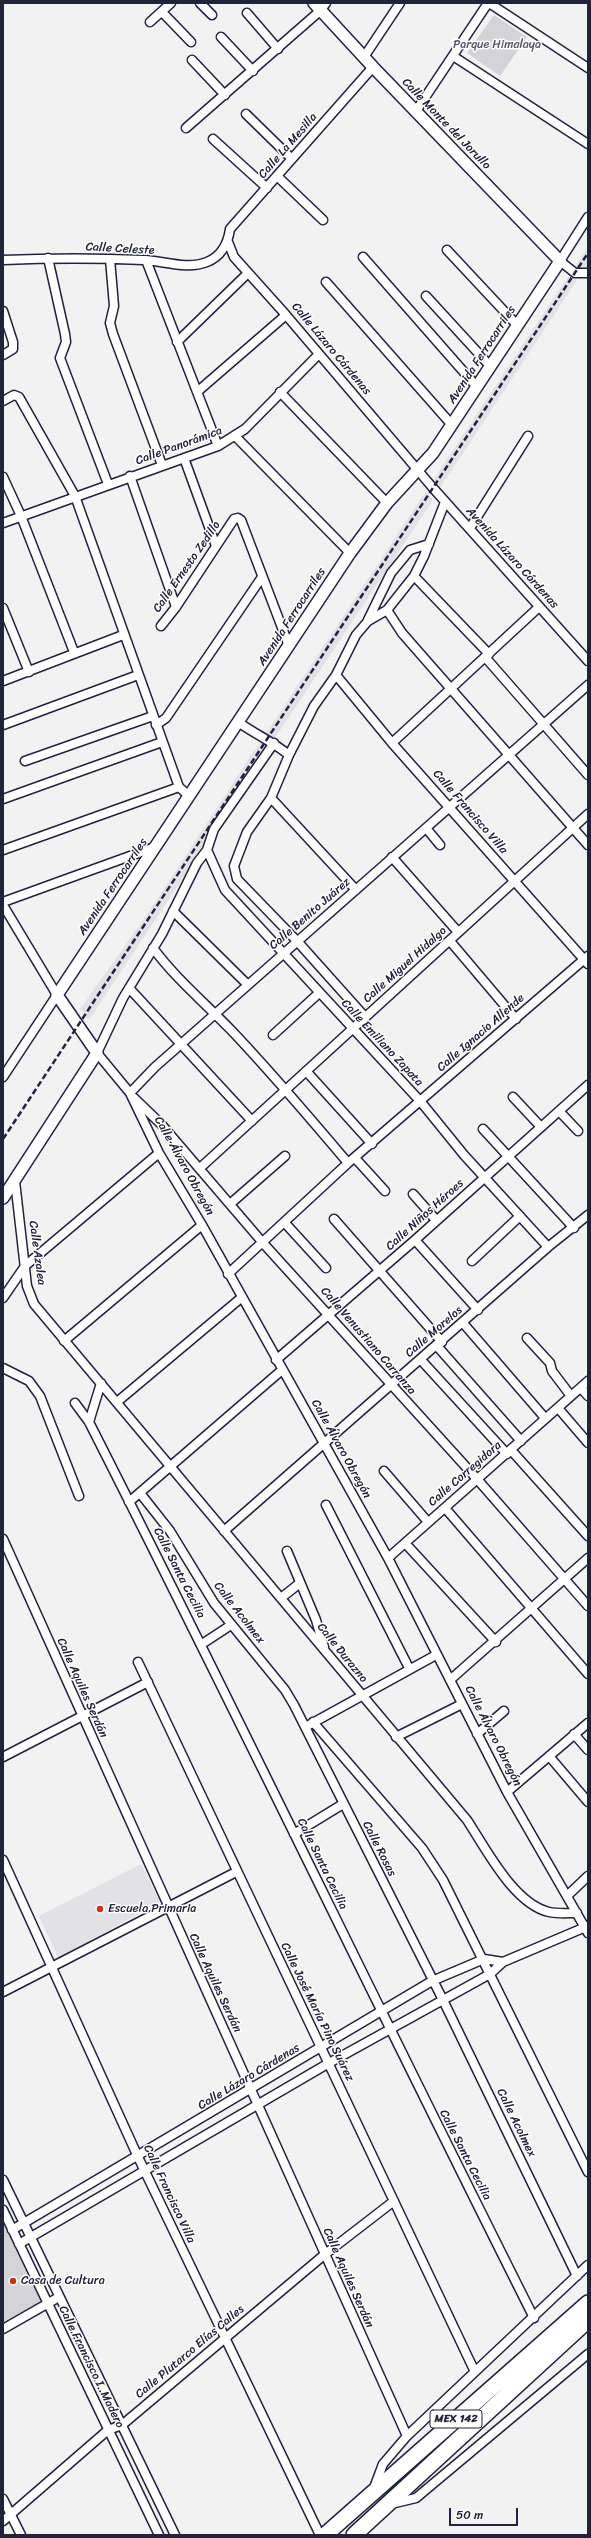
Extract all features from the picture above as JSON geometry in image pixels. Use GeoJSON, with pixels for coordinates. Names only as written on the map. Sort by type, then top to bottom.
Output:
{"type":"FeatureCollection","features":[{"type":"Feature","properties":{"kind":"highway","name":"MEX 142"},"geometry":{"type":"LineString","coordinates":[[325,2535],[588,2303]]}},
{"type":"Feature","properties":{"kind":"highway","name":"MEX 142"},"geometry":{"type":"LineString","coordinates":[[354,2535],[588,2320]]}},
{"type":"Feature","properties":{"kind":"street"},"geometry":{"type":"LineString","coordinates":[[150,22],[171,3]]}},
{"type":"Feature","properties":{"kind":"street"},"geometry":{"type":"LineString","coordinates":[[200,3],[212,15]]}},
{"type":"Feature","properties":{"kind":"street"},"geometry":{"type":"LineString","coordinates":[[364,57],[400,3]]}},
{"type":"Feature","properties":{"kind":"street"},"geometry":{"type":"LineString","coordinates":[[416,111],[489,3],[588,68]]}},
{"type":"Feature","properties":{"kind":"street"},"geometry":{"type":"LineString","coordinates":[[186,128],[278,49],[320,5]]}},
{"type":"Feature","properties":{"kind":"street","name":"Calle Monte del Jorullo"},"geometry":{"type":"LineString","coordinates":[[320,5],[373,67],[560,261]]}},
{"type":"Feature","properties":{"kind":"street"},"geometry":{"type":"LineString","coordinates":[[162,12],[191,42]]}},
{"type":"Feature","properties":{"kind":"street"},"geometry":{"type":"LineString","coordinates":[[247,13],[278,49]]}},
{"type":"Feature","properties":{"kind":"street"},"geometry":{"type":"LineString","coordinates":[[221,37],[253,71]]}},
{"type":"Feature","properties":{"kind":"street"},"geometry":{"type":"LineString","coordinates":[[453,56],[588,144]]}},
{"type":"Feature","properties":{"kind":"street"},"geometry":{"type":"LineString","coordinates":[[192,60],[225,95]]}},
{"type":"Feature","properties":{"kind":"street","name":"Calle La Mesilla"},"geometry":{"type":"LineString","coordinates":[[228,242],[230,229],[373,67]]}},
{"type":"Feature","properties":{"kind":"street"},"geometry":{"type":"LineString","coordinates":[[246,114],[292,159]]}},
{"type":"Feature","properties":{"kind":"street"},"geometry":{"type":"LineString","coordinates":[[213,139],[267,188]]}},
{"type":"Feature","properties":{"kind":"street"},"geometry":{"type":"LineString","coordinates":[[278,176],[323,220]]}},
{"type":"Feature","properties":{"kind":"street"},"geometry":{"type":"LineString","coordinates":[[588,217],[560,261],[575,273],[588,274]]}},
{"type":"Feature","properties":{"kind":"street","name":"Calle Celeste"},"geometry":{"type":"LineString","coordinates":[[3,260],[48,258],[146,260],[170,265],[207,262],[218,255],[228,242]]}},
{"type":"Feature","properties":{"kind":"street","name":"Calle Lázaro Cárdenas"},"geometry":{"type":"LineString","coordinates":[[228,242],[234,257],[286,315],[419,470]]}},
{"type":"Feature","properties":{"kind":"street"},"geometry":{"type":"LineString","coordinates":[[447,250],[518,326]]}},
{"type":"Feature","properties":{"kind":"street"},"geometry":{"type":"LineString","coordinates":[[363,257],[477,387]]}},
{"type":"Feature","properties":{"kind":"street"},"geometry":{"type":"LineString","coordinates":[[48,258],[66,342],[60,358],[108,484]]}},
{"type":"Feature","properties":{"kind":"street"},"geometry":{"type":"LineString","coordinates":[[110,260],[114,306],[110,323],[162,465]]}},
{"type":"Feature","properties":{"kind":"street"},"geometry":{"type":"LineString","coordinates":[[146,260],[218,446]]}},
{"type":"Feature","properties":{"kind":"street","name":"Avenida Ferrocarriles"},"geometry":{"type":"LineString","coordinates":[[57,995],[350,553],[387,503],[419,470],[452,425],[560,261]]}},
{"type":"Feature","properties":{"kind":"street"},"geometry":{"type":"LineString","coordinates":[[177,342],[248,273]]}},
{"type":"Feature","properties":{"kind":"street"},"geometry":{"type":"LineString","coordinates":[[326,282],[452,425]]}},
{"type":"Feature","properties":{"kind":"street"},"geometry":{"type":"LineString","coordinates":[[426,296],[491,367]]}},
{"type":"Feature","properties":{"kind":"street"},"geometry":{"type":"LineString","coordinates":[[3,310],[13,342],[13,349],[3,354]]}},
{"type":"Feature","properties":{"kind":"street"},"geometry":{"type":"LineString","coordinates":[[197,392],[286,315]]}},
{"type":"Feature","properties":{"kind":"street","name":"Calle Panorámica"},"geometry":{"type":"LineString","coordinates":[[21,516],[218,446],[236,436],[318,354]]}},
{"type":"Feature","properties":{"kind":"street"},"geometry":{"type":"LineString","coordinates":[[280,392],[387,503]]}},
{"type":"Feature","properties":{"kind":"street"},"geometry":{"type":"LineString","coordinates":[[3,401],[14,395],[19,397],[40,437],[75,496],[162,742],[179,786],[189,796]]}},
{"type":"Feature","properties":{"kind":"street"},"geometry":{"type":"LineString","coordinates":[[236,436],[350,553]]}},
{"type":"Feature","properties":{"kind":"street"},"geometry":{"type":"LineString","coordinates":[[470,528],[528,436]]}},
{"type":"Feature","properties":{"kind":"street"},"geometry":{"type":"LineString","coordinates":[[184,458],[216,546]]}},
{"type":"Feature","properties":{"kind":"street","name":"Avenida Lázaro Cárdenas"},"geometry":{"type":"LineString","coordinates":[[419,470],[444,502],[470,528],[588,661]]}},
{"type":"Feature","properties":{"kind":"street"},"geometry":{"type":"LineString","coordinates":[[130,476],[176,607]]}},
{"type":"Feature","properties":{"kind":"street"},"geometry":{"type":"LineString","coordinates":[[3,477],[21,516],[74,652]]}},
{"type":"Feature","properties":{"kind":"street"},"geometry":{"type":"LineString","coordinates":[[368,621],[387,610],[414,576],[429,544],[444,502]]}},
{"type":"Feature","properties":{"kind":"street"},"geometry":{"type":"LineString","coordinates":[[3,523],[21,516]]}},
{"type":"Feature","properties":{"kind":"street","name":"Calle Ernesto Zedillo"},"geometry":{"type":"LineString","coordinates":[[161,626],[176,607],[234,519],[240,520],[289,646]]}},
{"type":"Feature","properties":{"kind":"street"},"geometry":{"type":"LineString","coordinates":[[365,1017],[297,941],[237,879],[234,873],[234,866],[247,832],[271,798],[289,755],[314,706],[336,675],[356,635],[368,621],[391,573],[410,550],[429,544]]}},
{"type":"Feature","properties":{"kind":"street"},"geometry":{"type":"LineString","coordinates":[[414,576],[487,656],[543,724],[588,775]]}},
{"type":"Feature","properties":{"kind":"street"},"geometry":{"type":"LineString","coordinates":[[156,725],[166,718],[262,577]]}},
{"type":"Feature","properties":{"kind":"street"},"geometry":{"type":"LineString","coordinates":[[392,743],[540,607]]}},
{"type":"Feature","properties":{"kind":"street"},"geometry":{"type":"LineString","coordinates":[[3,608],[29,672]]}},
{"type":"Feature","properties":{"kind":"street"},"geometry":{"type":"LineString","coordinates":[[387,610],[402,633],[452,688],[508,755],[588,845]]}},
{"type":"Feature","properties":{"kind":"street"},"geometry":{"type":"LineString","coordinates":[[3,681],[29,672],[74,652],[123,635]]}},
{"type":"Feature","properties":{"kind":"street"},"geometry":{"type":"LineString","coordinates":[[3,725],[138,675]]}},
{"type":"Feature","properties":{"kind":"street","name":"Calle Francisco Villa"},"geometry":{"type":"LineString","coordinates":[[336,675],[392,743],[450,806],[514,881],[587,960]]}},
{"type":"Feature","properties":{"kind":"street","name":"Calle Benito Juárez"},"geometry":{"type":"LineString","coordinates":[[130,1093],[180,1045],[248,984],[588,685]]}},
{"type":"Feature","properties":{"kind":"street"},"geometry":{"type":"LineString","coordinates":[[25,761],[153,716]]}},
{"type":"Feature","properties":{"kind":"street"},"geometry":{"type":"LineString","coordinates":[[238,722],[260,737],[274,743],[289,755]]}},
{"type":"Feature","properties":{"kind":"street"},"geometry":{"type":"LineString","coordinates":[[3,799],[162,742]]}},
{"type":"Feature","properties":{"kind":"street"},"geometry":{"type":"LineString","coordinates":[[3,1198],[97,1053],[129,988],[153,948],[197,863],[207,850],[214,829],[274,743]]}},
{"type":"Feature","properties":{"kind":"street"},"geometry":{"type":"LineString","coordinates":[[3,850],[179,786]]}},
{"type":"Feature","properties":{"kind":"street"},"geometry":{"type":"LineString","coordinates":[[271,798],[356,890]]}},
{"type":"Feature","properties":{"kind":"street","name":"Calle Miguel Hidalgo"},"geometry":{"type":"LineString","coordinates":[[200,1168],[588,814]]}},
{"type":"Feature","properties":{"kind":"street"},"geometry":{"type":"LineString","coordinates":[[426,828],[440,845]]}},
{"type":"Feature","properties":{"kind":"street"},"geometry":{"type":"LineString","coordinates":[[3,1077],[57,995],[3,903],[155,848]]}},
{"type":"Feature","properties":{"kind":"street","name":"Calle Emiliano Zapata"},"geometry":{"type":"LineString","coordinates":[[207,850],[225,890],[421,1102],[485,1177],[548,1247]]}},
{"type":"Feature","properties":{"kind":"street"},"geometry":{"type":"LineString","coordinates":[[392,858],[458,932]]}},
{"type":"Feature","properties":{"kind":"street"},"geometry":{"type":"LineString","coordinates":[[173,911],[248,984]]}},
{"type":"Feature","properties":{"kind":"street"},"geometry":{"type":"LineString","coordinates":[[450,941],[516,1019]]}},
{"type":"Feature","properties":{"kind":"street"},"geometry":{"type":"LineString","coordinates":[[153,948],[172,973],[215,1014],[287,1089],[351,1161],[385,1190]]}},
{"type":"Feature","properties":{"kind":"street","name":"Calle Ignacio Allende"},"geometry":{"type":"LineString","coordinates":[[228,1274],[351,1161],[587,960]]}},
{"type":"Feature","properties":{"kind":"street"},"geometry":{"type":"LineString","coordinates":[[129,988],[180,1045],[252,1121]]}},
{"type":"Feature","properties":{"kind":"street"},"geometry":{"type":"LineString","coordinates":[[273,1035],[319,993]]}},
{"type":"Feature","properties":{"kind":"street","name":"Calle Álvaro Obregón"},"geometry":{"type":"LineString","coordinates":[[57,995],[97,1053],[130,1093],[159,1152],[202,1224],[241,1298],[388,1558],[507,1792],[587,1929]]}},
{"type":"Feature","properties":{"kind":"street"},"geometry":{"type":"LineString","coordinates":[[306,1071],[372,1144]]}},
{"type":"Feature","properties":{"kind":"street","name":"Calle Niños Héroes"},"geometry":{"type":"LineString","coordinates":[[276,1360],[416,1240],[436,1220],[588,1085]]}},
{"type":"Feature","properties":{"kind":"street","name":"Calle Venustiano Carranza"},"geometry":{"type":"LineString","coordinates":[[130,1093],[200,1168],[263,1243],[330,1314],[391,1386],[478,1479],[588,1606]]}},
{"type":"Feature","properties":{"kind":"street"},"geometry":{"type":"LineString","coordinates":[[513,1097],[541,1127]]}},
{"type":"Feature","properties":{"kind":"street"},"geometry":{"type":"LineString","coordinates":[[559,1110],[578,1131]]}},
{"type":"Feature","properties":{"kind":"street"},"geometry":{"type":"LineString","coordinates":[[484,1129],[574,1228]]}},
{"type":"Feature","properties":{"kind":"street"},"geometry":{"type":"LineString","coordinates":[[3,1298],[25,1266],[159,1152]]}},
{"type":"Feature","properties":{"kind":"street"},"geometry":{"type":"LineString","coordinates":[[230,1204],[285,1156]]}},
{"type":"Feature","properties":{"kind":"street","name":"Calle Azalea"},"geometry":{"type":"LineString","coordinates":[[15,1180],[27,1286],[34,1304],[100,1383]]}},
{"type":"Feature","properties":{"kind":"street"},"geometry":{"type":"LineString","coordinates":[[413,1194],[436,1220]]}},
{"type":"Feature","properties":{"kind":"street","name":"Calle Morelos"},"geometry":{"type":"LineString","coordinates":[[224,1531],[421,1360],[548,1247],[574,1228],[588,1215]]}},
{"type":"Feature","properties":{"kind":"street"},"geometry":{"type":"LineString","coordinates":[[472,1261],[520,1216]]}},
{"type":"Feature","properties":{"kind":"street"},"geometry":{"type":"LineString","coordinates":[[334,1219],[380,1271],[439,1344],[521,1440]]}},
{"type":"Feature","properties":{"kind":"street"},"geometry":{"type":"LineString","coordinates":[[285,1223],[326,1268]]}},
{"type":"Feature","properties":{"kind":"street"},"geometry":{"type":"LineString","coordinates":[[64,1341],[202,1224]]}},
{"type":"Feature","properties":{"kind":"street"},"geometry":{"type":"LineString","coordinates":[[416,1240],[478,1310]]}},
{"type":"Feature","properties":{"kind":"street"},"geometry":{"type":"LineString","coordinates":[[117,1402],[241,1298]]}},
{"type":"Feature","properties":{"kind":"street"},"geometry":{"type":"LineString","coordinates":[[463,1323],[546,1418]]}},
{"type":"Feature","properties":{"kind":"street"},"geometry":{"type":"LineString","coordinates":[[527,1338],[550,1363],[552,1371],[571,1396]]}},
{"type":"Feature","properties":{"kind":"street"},"geometry":{"type":"LineString","coordinates":[[421,1360],[588,1536]]}},
{"type":"Feature","properties":{"kind":"street"},"geometry":{"type":"LineString","coordinates":[[3,1368],[29,1382],[40,1396],[79,1496]]}},
{"type":"Feature","properties":{"kind":"street"},"geometry":{"type":"LineString","coordinates":[[129,1502],[282,1370]]}},
{"type":"Feature","properties":{"kind":"street","name":"Calle Corregidora"},"geometry":{"type":"LineString","coordinates":[[388,1558],[588,1381]]}},
{"type":"Feature","properties":{"kind":"street"},"geometry":{"type":"LineString","coordinates":[[88,1422],[100,1383]]}},
{"type":"Feature","properties":{"kind":"street","name":"Calle Durazno"},"geometry":{"type":"LineString","coordinates":[[100,1383],[467,1820],[514,1888],[528,1902],[549,1912],[577,1913]]}},
{"type":"Feature","properties":{"kind":"street"},"geometry":{"type":"LineString","coordinates":[[581,1388],[588,1396]]}},
{"type":"Feature","properties":{"kind":"street","name":"Calle Santa Cecilia"},"geometry":{"type":"LineString","coordinates":[[75,1403],[88,1422],[202,1644],[379,2011],[534,2318]]}},
{"type":"Feature","properties":{"kind":"street"},"geometry":{"type":"LineString","coordinates":[[558,1408],[588,1443]]}},
{"type":"Feature","properties":{"kind":"street"},"geometry":{"type":"LineString","coordinates":[[384,1471],[428,1522]]}},
{"type":"Feature","properties":{"kind":"street","name":"Calle Acolmex"},"geometry":{"type":"LineString","coordinates":[[140,1493],[170,1531],[214,1603],[285,1690],[304,1727]]}},
{"type":"Feature","properties":{"kind":"street"},"geometry":{"type":"LineString","coordinates":[[326,1505],[409,1668]]}},
{"type":"Feature","properties":{"kind":"street"},"geometry":{"type":"LineString","coordinates":[[445,1508],[588,1674]]}},
{"type":"Feature","properties":{"kind":"street","name":"Calle Aquiles Serdán"},"geometry":{"type":"LineString","coordinates":[[3,1539],[167,1908],[252,2090],[324,2255],[407,2436]]}},
{"type":"Feature","properties":{"kind":"street"},"geometry":{"type":"LineString","coordinates":[[405,1543],[496,1642]]}},
{"type":"Feature","properties":{"kind":"street"},"geometry":{"type":"LineString","coordinates":[[287,1551],[316,1620],[325,1650]]}},
{"type":"Feature","properties":{"kind":"street"},"geometry":{"type":"LineString","coordinates":[[450,1680],[496,1642],[588,1558]]}},
{"type":"Feature","properties":{"kind":"street"},"geometry":{"type":"LineString","coordinates":[[281,1598],[300,1583]]}},
{"type":"Feature","properties":{"kind":"street"},"geometry":{"type":"LineString","coordinates":[[202,1644],[231,1625]]}},
{"type":"Feature","properties":{"kind":"street"},"geometry":{"type":"LineString","coordinates":[[304,1727],[409,1668],[436,1655]]}},
{"type":"Feature","properties":{"kind":"street","name":"Calle José María Pino Suárez"},"geometry":{"type":"LineString","coordinates":[[138,1662],[236,1872],[322,2048],[475,2372]]}},
{"type":"Feature","properties":{"kind":"street"},"geometry":{"type":"LineString","coordinates":[[3,1757],[81,1715],[148,1682]]}},
{"type":"Feature","properties":{"kind":"street"},"geometry":{"type":"LineString","coordinates":[[396,1737],[462,1704]]}},
{"type":"Feature","properties":{"kind":"street"},"geometry":{"type":"LineString","coordinates":[[477,1734],[504,1710]]}},
{"type":"Feature","properties":{"kind":"street"},"geometry":{"type":"LineString","coordinates":[[313,1722],[422,1848],[443,1880],[484,1959],[588,2172]]}},
{"type":"Feature","properties":{"kind":"street"},"geometry":{"type":"LineString","coordinates":[[507,1792],[588,1723]]}},
{"type":"Feature","properties":{"kind":"street","name":"Calle Rosas"},"geometry":{"type":"LineString","coordinates":[[304,1727],[432,1981]]}},
{"type":"Feature","properties":{"kind":"street"},"geometry":{"type":"LineString","coordinates":[[574,1734],[588,1750]]}},
{"type":"Feature","properties":{"kind":"street"},"geometry":{"type":"LineString","coordinates":[[549,1756],[588,1802]]}},
{"type":"Feature","properties":{"kind":"street"},"geometry":{"type":"LineString","coordinates":[[294,1834],[343,1804]]}},
{"type":"Feature","properties":{"kind":"street","name":"Calle Francisco Villa"},"geometry":{"type":"LineString","coordinates":[[3,1860],[138,2157],[320,2535]]}},
{"type":"Feature","properties":{"kind":"street"},"geometry":{"type":"LineString","coordinates":[[3,1992],[51,1965],[236,1872]]}},
{"type":"Feature","properties":{"kind":"street"},"geometry":{"type":"LineString","coordinates":[[567,1896],[588,1876]]}},
{"type":"Feature","properties":{"kind":"street"},"geometry":{"type":"LineString","coordinates":[[19,2244],[328,2063],[389,2030],[442,1998],[490,1974],[502,1962],[587,1929]]}},
{"type":"Feature","properties":{"kind":"street"},"geometry":{"type":"LineString","coordinates":[[484,1959],[502,1962]]}},
{"type":"Feature","properties":{"kind":"street","name":"Calle Lázaro Cárdenas"},"geometry":{"type":"LineString","coordinates":[[12,2230],[252,2090],[322,2048],[379,2011],[432,1981],[484,1959]]}},
{"type":"Feature","properties":{"kind":"street","name":"Calle Acolmex"},"geometry":{"type":"LineString","coordinates":[[432,1981],[442,1998],[577,2276]]}},
{"type":"Feature","properties":{"kind":"street","name":"Calle Francisco I. Madero"},"geometry":{"type":"LineString","coordinates":[[3,2180],[175,2535]]}},
{"type":"Feature","properties":{"kind":"street","name":"Calle Plutarco Elías Calles"},"geometry":{"type":"LineString","coordinates":[[3,2521],[108,2430],[122,2426],[324,2255],[394,2201]]}},
{"type":"Feature","properties":{"kind":"street","name":"Calle Francisco I. Madero"},"geometry":{"type":"LineString","coordinates":[[3,2210],[159,2535]]}},
{"type":"Feature","properties":{"kind":"street"},"geometry":{"type":"LineString","coordinates":[[372,2493],[383,2464],[407,2436],[534,2318],[588,2265]]}},
{"type":"Feature","properties":{"kind":"street"},"geometry":{"type":"LineString","coordinates":[[3,2329],[59,2297]]}},
{"type":"Feature","properties":{"kind":"street"},"geometry":{"type":"LineString","coordinates":[[388,2505],[416,2498],[588,2354]]}},
{"type":"Feature","properties":{"kind":"street"},"geometry":{"type":"LineString","coordinates":[[3,2499],[21,2535]]}},
{"type":"Feature","properties":{"kind":"shaded area"},"geometry":{"type":"Polygon","coordinates":[[[588,247],[588,267],[581,273],[574,268],[588,247]]]}},
{"type":"Feature","properties":{"kind":"shaded area"},"geometry":{"type":"Polygon","coordinates":[[[569,275],[577,280],[440,488],[432,482],[569,275]]]}},
{"type":"Feature","properties":{"kind":"shaded area"},"geometry":{"type":"Polygon","coordinates":[[[426,491],[433,500],[273,741],[265,735],[426,491]]]}},
{"type":"Feature","properties":{"kind":"shaded area"},"geometry":{"type":"Polygon","coordinates":[[[260,742],[269,748],[89,1020],[80,1009],[146,916],[260,742]]]}},
{"type":"Feature","properties":{"kind":"shaded area","name":"Escuela Primaria"},"geometry":{"type":"Polygon","coordinates":[[[141,1864],[160,1902],[58,1958],[39,1916],[141,1864]]]}},
{"type":"Feature","properties":{"kind":"green space","name":"Parque Himalaya"},"geometry":{"type":"Polygon","coordinates":[[[494,15],[527,37],[500,76],[467,53],[494,15]]]}},
{"type":"Feature","properties":{"kind":"green space"},"geometry":{"type":"Polygon","coordinates":[[[3,2222],[42,2301],[3,2322],[3,2222]]]}},
{"type":"Feature","properties":{"kind":"railway"},"geometry":{"type":"LineString","coordinates":[[3,1139],[588,253]]}},
{"type":"Feature","properties":{"kind":"place","name":"Escuela Primaria"},"geometry":{"type":"Point","coordinates":[100,1909]}},
{"type":"Feature","properties":{"kind":"place","name":"Casa de Cultura"},"geometry":{"type":"Point","coordinates":[13,2281]}}]}
